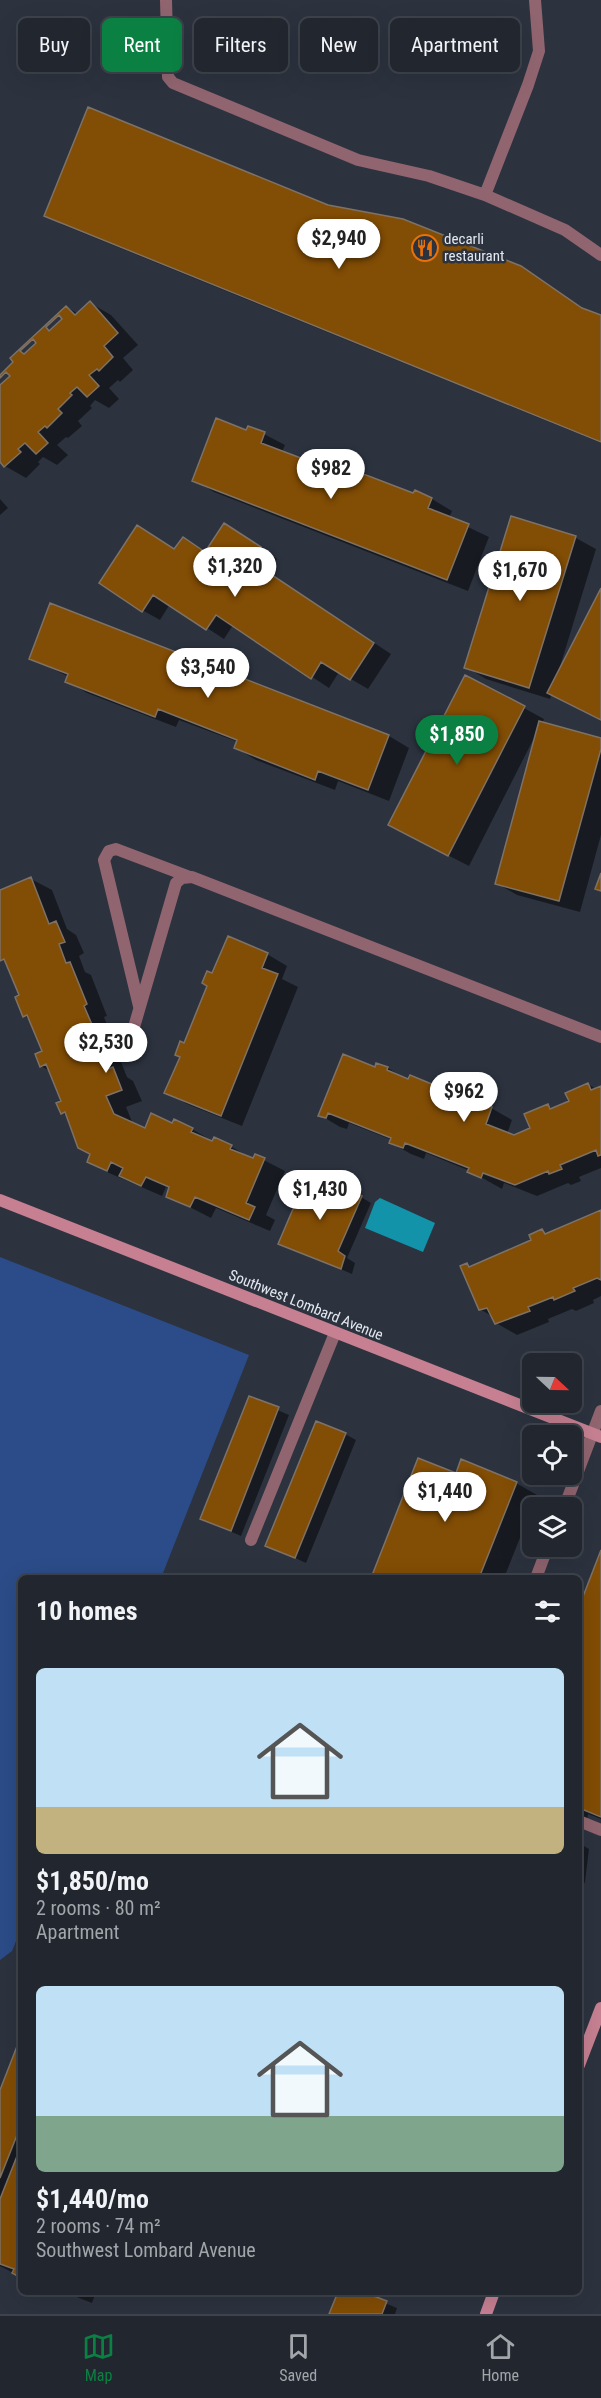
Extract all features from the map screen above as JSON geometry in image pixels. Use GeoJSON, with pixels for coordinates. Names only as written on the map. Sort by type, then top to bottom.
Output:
{"type":"FeatureCollection","features":[{"type":"Feature","properties":{"kind":"street","name":"Southwest Lombard Avenue"},"geometry":{"type":"LineString","coordinates":[[0,1200],[597,1435]]}},
{"type":"Feature","properties":{"kind":"street"},"geometry":{"type":"LineString","coordinates":[[582,2057],[601,2008]]}},
{"type":"Feature","properties":{"kind":"street"},"geometry":{"type":"LineString","coordinates":[[486,2314],[493,2295]]}},
{"type":"Feature","properties":{"kind":"lane"},"geometry":{"type":"LineString","coordinates":[[166,0],[168,77],[173,83],[358,160],[429,176],[485,195],[565,230],[601,255]]}},
{"type":"Feature","properties":{"kind":"lane"},"geometry":{"type":"LineString","coordinates":[[485,195],[528,85],[538,51],[535,0]]}},
{"type":"Feature","properties":{"kind":"lane"},"geometry":{"type":"LineString","coordinates":[[139,1007],[104,860],[109,851],[116,849],[601,1037]]}},
{"type":"Feature","properties":{"kind":"lane"},"geometry":{"type":"LineString","coordinates":[[132,1034],[176,884],[182,878],[192,878]]}},
{"type":"Feature","properties":{"kind":"lane"},"geometry":{"type":"LineString","coordinates":[[251,1540],[335,1333]]}},
{"type":"Feature","properties":{"kind":"lane"},"geometry":{"type":"LineString","coordinates":[[569,1497],[597,1435],[601,1411]]}},
{"type":"Feature","properties":{"kind":"lane"},"geometry":{"type":"LineString","coordinates":[[537,1575],[544,1557]]}},
{"type":"Feature","properties":{"kind":"lane"},"geometry":{"type":"LineString","coordinates":[[582,1822],[601,1830]]}},
{"type":"Feature","properties":{"kind":"shaded area"},"geometry":{"type":"Polygon","coordinates":[[[380,1198],[435,1223],[423,1252],[365,1228],[375,1202],[380,1198]]]}},
{"type":"Feature","properties":{"kind":"shaded area"},"geometry":{"type":"Polygon","coordinates":[[[0,1257],[249,1355],[162,1575],[18,1575],[18,1936],[12,1951],[0,1960],[0,1257]]]}},
{"type":"Feature","properties":{"kind":"building"},"geometry":{"type":"Polygon","coordinates":[[[88,107],[328,205],[403,219],[521,266],[582,308],[601,315],[601,442],[44,216],[88,107]]]}},
{"type":"Feature","properties":{"kind":"building"},"geometry":{"type":"Polygon","coordinates":[[[90,301],[118,333],[104,346],[113,357],[99,371],[97,369],[89,375],[99,386],[87,397],[77,387],[58,409],[62,413],[47,428],[45,426],[38,432],[48,443],[36,454],[25,443],[18,449],[21,452],[4,467],[0,462],[0,385],[10,376],[6,372],[0,378],[0,375],[13,362],[10,358],[66,306],[75,315],[90,301]],[[59,315],[46,327],[49,331],[62,319],[59,315]],[[33,339],[20,351],[24,354],[36,343],[33,339]]]}},
{"type":"Feature","properties":{"kind":"building"},"geometry":{"type":"Polygon","coordinates":[[[216,418],[246,430],[248,426],[265,432],[261,443],[338,472],[343,462],[360,469],[358,472],[413,493],[415,490],[432,498],[428,508],[469,524],[447,580],[192,481],[216,418]]]}},
{"type":"Feature","properties":{"kind":"building"},"geometry":{"type":"Polygon","coordinates":[[[511,516],[576,536],[529,688],[464,668],[511,516]]]}},
{"type":"Feature","properties":{"kind":"building"},"geometry":{"type":"Polygon","coordinates":[[[224,523],[261,547],[251,561],[374,643],[350,680],[321,662],[311,679],[216,615],[206,630],[153,595],[142,612],[99,583],[137,525],[174,549],[183,537],[205,552],[224,523]]]}},
{"type":"Feature","properties":{"kind":"building"},"geometry":{"type":"Polygon","coordinates":[[[601,588],[601,720],[547,693],[601,588]]]}},
{"type":"Feature","properties":{"kind":"building"},"geometry":{"type":"Polygon","coordinates":[[[50,603],[389,735],[368,790],[318,771],[315,780],[234,748],[237,740],[158,709],[155,717],[65,682],[68,674],[29,659],[50,603]]]}},
{"type":"Feature","properties":{"kind":"building"},"geometry":{"type":"Polygon","coordinates":[[[465,675],[525,706],[448,856],[388,825],[465,675]]]}},
{"type":"Feature","properties":{"kind":"building"},"geometry":{"type":"Polygon","coordinates":[[[539,721],[601,738],[601,749],[559,901],[495,884],[539,721]]]}},
{"type":"Feature","properties":{"kind":"building"},"geometry":{"type":"Polygon","coordinates":[[[601,873],[601,891],[595,889],[601,873]]]}},
{"type":"Feature","properties":{"kind":"building"},"geometry":{"type":"Polygon","coordinates":[[[31,877],[49,924],[56,921],[65,942],[59,944],[66,963],[70,962],[87,1004],[84,1006],[93,1027],[96,1025],[106,1048],[101,1050],[108,1069],[113,1067],[122,1090],[106,1096],[114,1114],[145,1128],[151,1113],[172,1123],[174,1119],[193,1128],[191,1132],[212,1141],[214,1137],[232,1145],[230,1149],[253,1158],[255,1154],[265,1158],[246,1203],[255,1207],[249,1220],[195,1197],[190,1207],[166,1197],[169,1187],[146,1177],[141,1186],[119,1176],[123,1168],[111,1162],[107,1171],[87,1162],[90,1154],[78,1148],[65,1112],[61,1114],[56,1103],[61,1101],[46,1064],[40,1067],[35,1054],[42,1051],[27,1015],[23,1017],[15,997],[19,995],[4,959],[0,961],[0,890],[31,877]]]}},
{"type":"Feature","properties":{"kind":"building"},"geometry":{"type":"Polygon","coordinates":[[[228,936],[268,953],[262,968],[278,974],[221,1116],[164,1093],[180,1057],[175,1055],[180,1041],[184,1043],[207,986],[202,983],[207,971],[212,973],[228,936]]]}},
{"type":"Feature","properties":{"kind":"building"},"geometry":{"type":"Polygon","coordinates":[[[343,1054],[375,1067],[376,1063],[388,1067],[387,1070],[408,1079],[410,1075],[455,1097],[457,1093],[492,1107],[486,1124],[514,1135],[530,1128],[524,1114],[548,1104],[550,1109],[569,1101],[565,1093],[588,1083],[591,1090],[601,1086],[601,1155],[598,1156],[596,1150],[560,1165],[562,1169],[549,1174],[548,1171],[515,1185],[483,1173],[481,1178],[467,1172],[469,1168],[405,1143],[403,1148],[389,1143],[391,1138],[328,1113],[326,1118],[318,1116],[343,1054]]]}},
{"type":"Feature","properties":{"kind":"building"},"geometry":{"type":"Polygon","coordinates":[[[308,1174],[362,1196],[338,1251],[345,1256],[341,1269],[278,1244],[308,1174]]]}},
{"type":"Feature","properties":{"kind":"building"},"geometry":{"type":"Polygon","coordinates":[[[601,1210],[601,1280],[597,1278],[573,1288],[575,1291],[528,1307],[530,1311],[495,1324],[487,1308],[479,1310],[460,1266],[467,1263],[469,1267],[531,1240],[529,1235],[542,1229],[545,1234],[601,1210]]]}},
{"type":"Feature","properties":{"kind":"building"},"geometry":{"type":"Polygon","coordinates":[[[249,1396],[279,1407],[231,1531],[200,1519],[249,1396]]]}},
{"type":"Feature","properties":{"kind":"building"},"geometry":{"type":"Polygon","coordinates":[[[316,1421],[346,1433],[295,1558],[265,1546],[316,1421]]]}},
{"type":"Feature","properties":{"kind":"building"},"geometry":{"type":"Polygon","coordinates":[[[418,1458],[456,1473],[461,1459],[517,1482],[480,1575],[372,1575],[418,1458]]]}},
{"type":"Feature","properties":{"kind":"building"},"geometry":{"type":"Polygon","coordinates":[[[601,1550],[601,1817],[582,1809],[582,1599],[601,1550]]]}},
{"type":"Feature","properties":{"kind":"building"},"geometry":{"type":"Polygon","coordinates":[[[18,2044],[18,2133],[0,2178],[0,2090],[18,2044]]]}},
{"type":"Feature","properties":{"kind":"building"},"geometry":{"type":"Polygon","coordinates":[[[18,2154],[18,2276],[12,2273],[14,2269],[0,2264],[0,2199],[18,2154]]]}},
{"type":"Feature","properties":{"kind":"building"},"geometry":{"type":"Polygon","coordinates":[[[337,2295],[371,2295],[387,2301],[382,2314],[329,2314],[337,2295]]]}},
{"type":"Feature","properties":{"kind":"place","name":"decarli restaurant"},"geometry":{"type":"Point","coordinates":[425,248]}}]}
